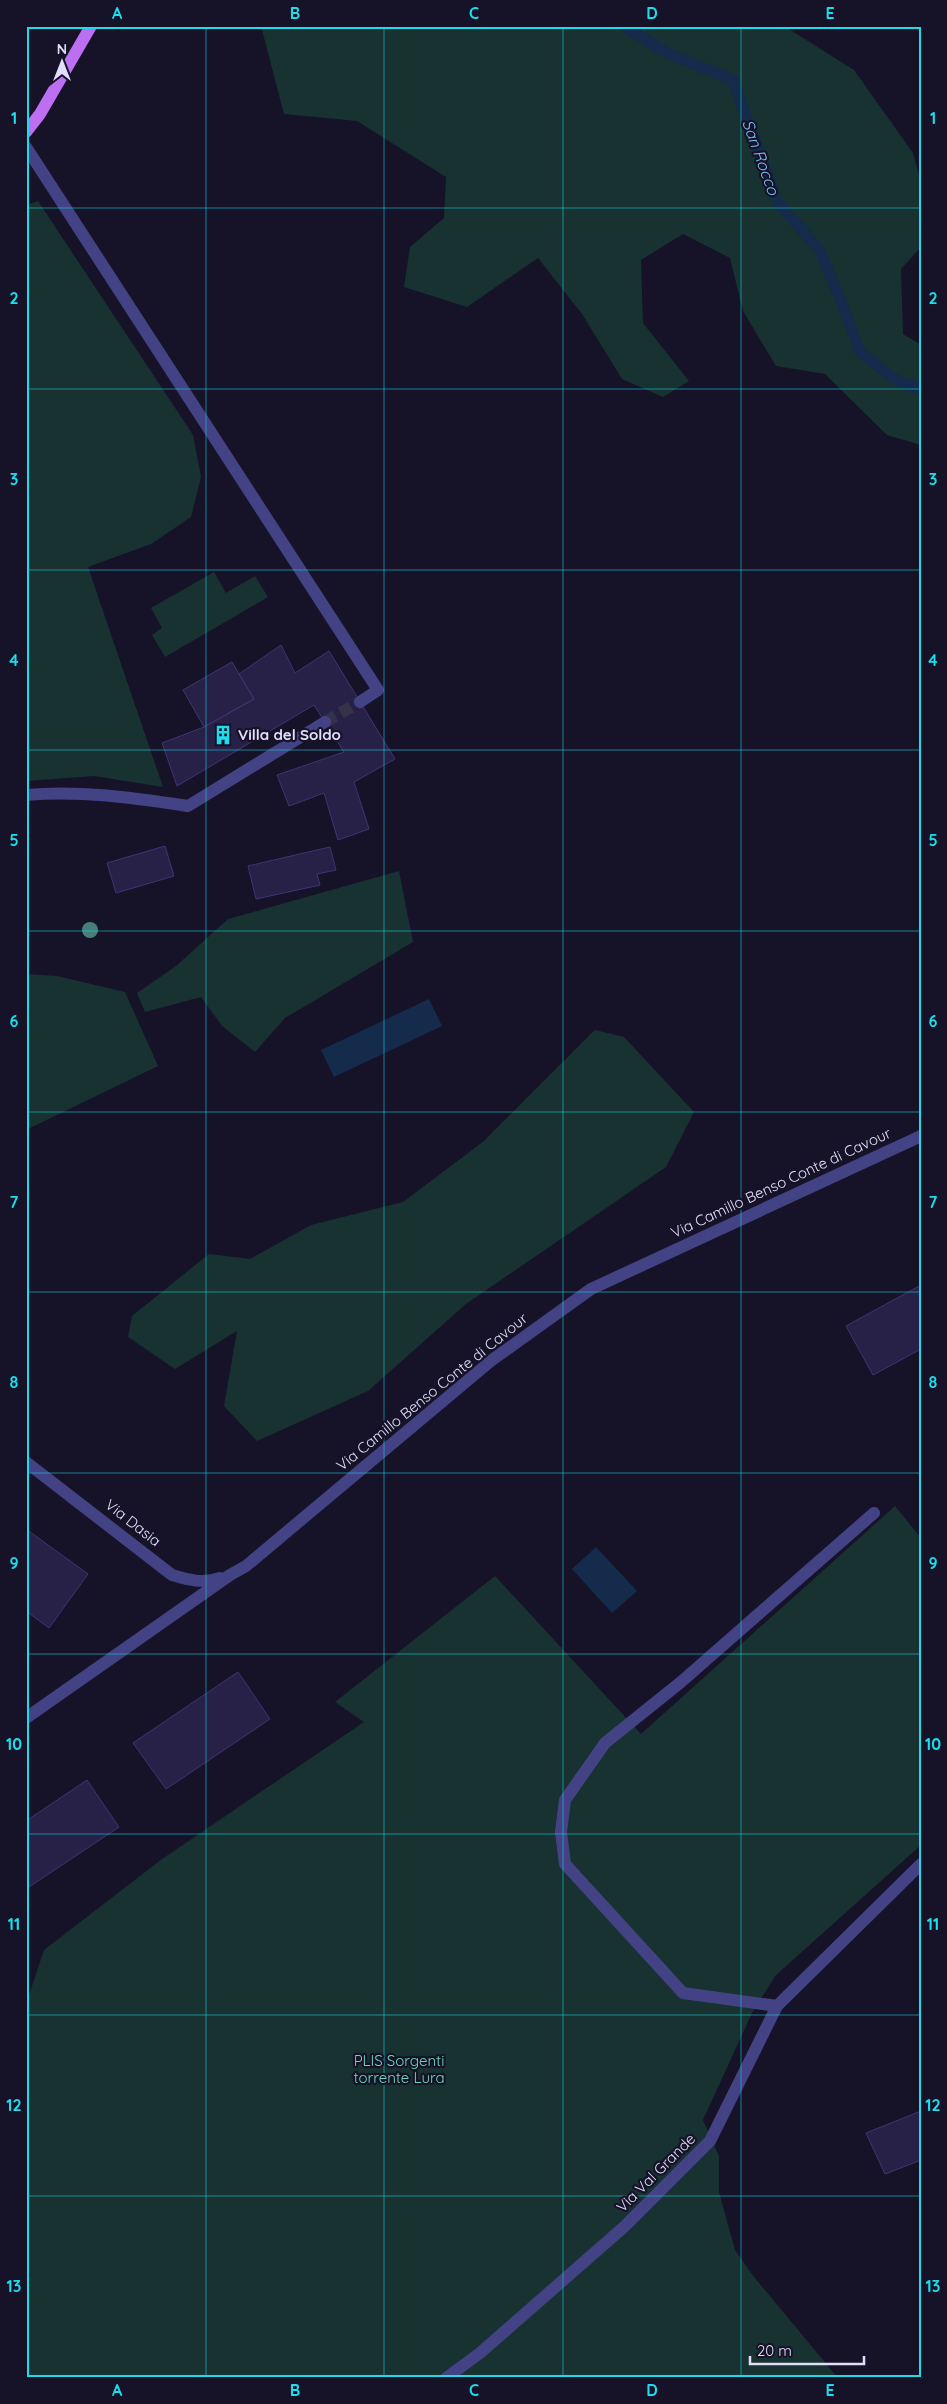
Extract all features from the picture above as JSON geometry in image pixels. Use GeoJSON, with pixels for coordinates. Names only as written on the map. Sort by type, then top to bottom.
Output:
{"type":"FeatureCollection","features":[{"type":"Feature","properties":{"kind":"main road"},"geometry":{"type":"LineString","coordinates":[[26,132],[40,114],[91,26]]}},
{"type":"Feature","properties":{"kind":"street"},"geometry":{"type":"LineString","coordinates":[[26,147],[378,690],[360,702]]}},
{"type":"Feature","properties":{"kind":"street"},"geometry":{"type":"LineString","coordinates":[[26,795],[113,794],[188,806],[325,722]]}},
{"type":"Feature","properties":{"kind":"street","name":"Via Camillo Benso Conte di Cavour"},"geometry":{"type":"LineString","coordinates":[[26,1718],[230,1574],[246,1566],[492,1360],[591,1289],[921,1136]]}},
{"type":"Feature","properties":{"kind":"street","name":"Via Dasia"},"geometry":{"type":"LineString","coordinates":[[26,1462],[172,1574],[193,1582],[212,1581],[230,1574]]}},
{"type":"Feature","properties":{"kind":"street"},"geometry":{"type":"LineString","coordinates":[[777,2006],[683,1993],[565,1864],[562,1832],[565,1800],[605,1743],[681,1682],[874,1513]]}},
{"type":"Feature","properties":{"kind":"street","name":"Via Val Grande"},"geometry":{"type":"LineString","coordinates":[[446,2378],[480,2353],[626,2226],[710,2141],[777,2006],[921,1864]]}},
{"type":"Feature","properties":{"kind":"green space"},"geometry":{"type":"Polygon","coordinates":[[[261,26],[784,26],[854,70],[913,153],[921,183],[921,247],[901,269],[903,334],[921,345],[921,445],[887,435],[825,374],[776,366],[743,311],[730,258],[683,234],[641,260],[643,323],[689,381],[663,397],[622,379],[582,314],[538,258],[467,307],[404,287],[410,247],[444,218],[446,177],[357,121],[284,114],[261,26]]]}},
{"type":"Feature","properties":{"kind":"green space"},"geometry":{"type":"Polygon","coordinates":[[[38,201],[193,435],[201,477],[191,517],[151,544],[88,567],[163,787],[94,776],[26,781],[26,205],[38,201]]]}},
{"type":"Feature","properties":{"kind":"green space"},"geometry":{"type":"Polygon","coordinates":[[[214,572],[226,593],[255,576],[268,597],[165,657],[152,635],[162,628],[151,608],[214,572]]]}},
{"type":"Feature","properties":{"kind":"green space"},"geometry":{"type":"Polygon","coordinates":[[[399,871],[413,942],[285,1018],[255,1052],[222,1026],[201,997],[145,1012],[137,993],[176,966],[228,919],[399,871]]]}},
{"type":"Feature","properties":{"kind":"green space"},"geometry":{"type":"Polygon","coordinates":[[[26,974],[57,976],[125,992],[158,1066],[26,1130],[26,974]]]}},
{"type":"Feature","properties":{"kind":"green space"},"geometry":{"type":"Polygon","coordinates":[[[595,1030],[624,1037],[694,1112],[666,1167],[466,1304],[368,1391],[257,1441],[224,1406],[237,1331],[175,1369],[128,1337],[132,1316],[209,1254],[250,1259],[311,1225],[403,1202],[484,1141],[595,1030]]]}},
{"type":"Feature","properties":{"kind":"green space","name":"PLIS Sorgenti torrente Lura"},"geometry":{"type":"Polygon","coordinates":[[[895,1506],[921,1538],[921,1845],[775,1976],[752,2013],[703,2120],[719,2156],[719,2192],[735,2250],[754,2277],[838,2378],[26,2378],[26,2004],[44,1950],[162,1859],[364,1722],[335,1702],[495,1576],[641,1734],[895,1506]]]}},
{"type":"Feature","properties":{"kind":"water"},"geometry":{"type":"Polygon","coordinates":[[[429,999],[442,1026],[334,1077],[321,1050],[429,999]]]}},
{"type":"Feature","properties":{"kind":"water"},"geometry":{"type":"Polygon","coordinates":[[[596,1547],[637,1591],[612,1613],[572,1569],[596,1547]]]}},
{"type":"Feature","properties":{"kind":"building","name":"Villa del Soldo"},"geometry":{"type":"Polygon","coordinates":[[[281,645],[295,673],[329,651],[395,759],[354,782],[369,829],[338,840],[324,793],[289,806],[277,775],[344,752],[314,705],[177,786],[162,743],[204,727],[254,699],[239,674],[281,645]]]}},
{"type":"Feature","properties":{"kind":"building"},"geometry":{"type":"Polygon","coordinates":[[[232,662],[254,699],[204,727],[183,690],[232,662]]]}},
{"type":"Feature","properties":{"kind":"building"},"geometry":{"type":"Polygon","coordinates":[[[165,846],[174,876],[116,893],[107,863],[165,846]]]}},
{"type":"Feature","properties":{"kind":"building"},"geometry":{"type":"Polygon","coordinates":[[[330,847],[336,870],[317,874],[320,885],[256,899],[248,866],[330,847]]]}},
{"type":"Feature","properties":{"kind":"building"},"geometry":{"type":"Polygon","coordinates":[[[921,1285],[921,1349],[873,1375],[846,1326],[921,1285]]]}},
{"type":"Feature","properties":{"kind":"building"},"geometry":{"type":"Polygon","coordinates":[[[26,1529],[88,1574],[49,1628],[26,1611],[26,1529]]]}},
{"type":"Feature","properties":{"kind":"building"},"geometry":{"type":"Polygon","coordinates":[[[238,1672],[270,1719],[166,1789],[133,1743],[238,1672]]]}},
{"type":"Feature","properties":{"kind":"building"},"geometry":{"type":"Polygon","coordinates":[[[87,1780],[119,1827],[26,1889],[26,1821],[87,1780]]]}},
{"type":"Feature","properties":{"kind":"building"},"geometry":{"type":"Polygon","coordinates":[[[921,2111],[921,2160],[885,2174],[866,2133],[921,2111]]]}},
{"type":"Feature","properties":{"kind":"waterway","name":"San Rocco"},"geometry":{"type":"LineString","coordinates":[[624,26],[667,53],[733,80],[778,203],[819,249],[860,352],[896,380],[921,389]]}},
{"type":"Feature","properties":{"kind":"tunnel"},"geometry":{"type":"LineString","coordinates":[[325,722],[360,702]]}},
{"type":"Feature","properties":{"kind":"place","name":"Villa del Soldo"},"geometry":{"type":"Point","coordinates":[223,735]}}]}
